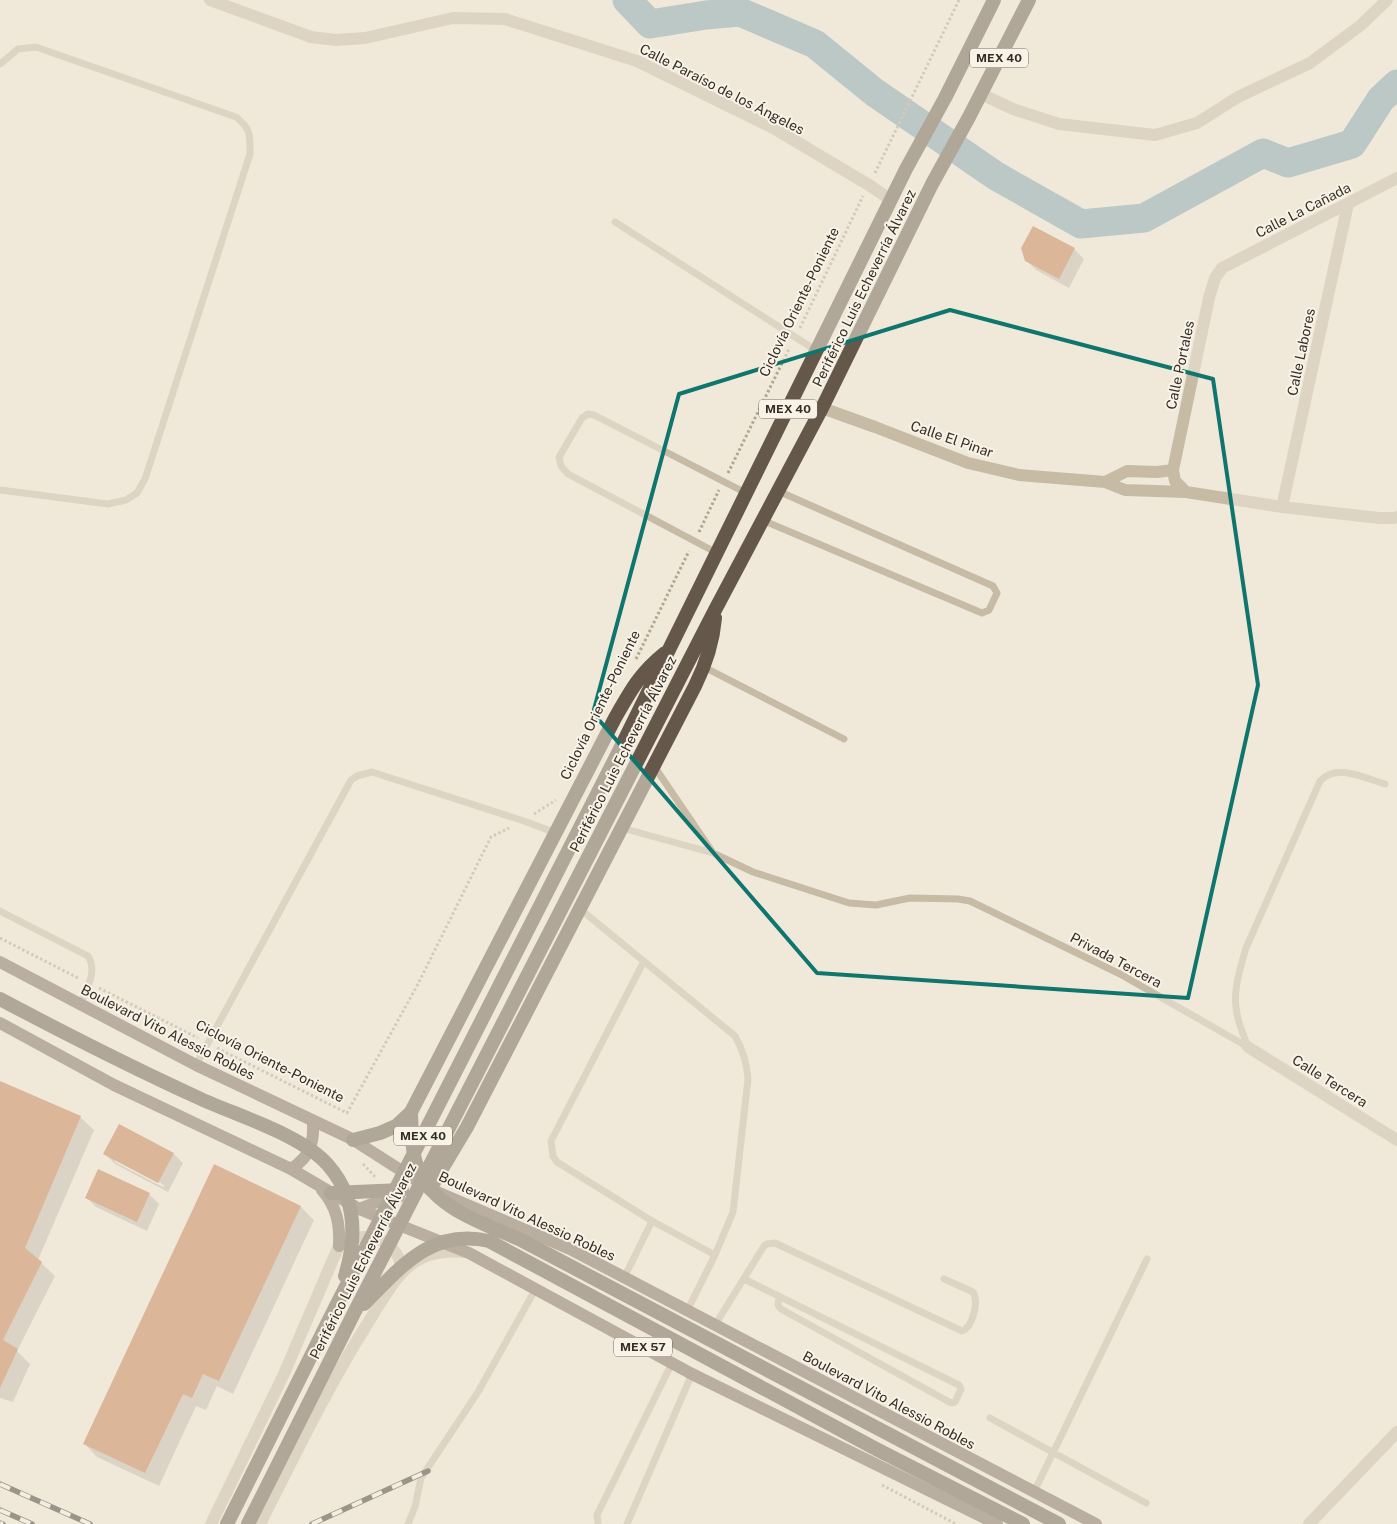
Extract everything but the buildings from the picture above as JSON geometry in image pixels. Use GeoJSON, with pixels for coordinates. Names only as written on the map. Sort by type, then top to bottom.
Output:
{"type":"FeatureCollection","features":[{"type":"Feature","properties":{"kind":"highway","name":"Periférico Luis Echeverría Álvarez"},"geometry":{"type":"LineString","coordinates":[[227,1524],[620,749],[906,169],[945,98],[994,0]]}},
{"type":"Feature","properties":{"kind":"highway","name":"Periférico Luis Echeverría Álvarez"},"geometry":{"type":"LineString","coordinates":[[248,1524],[354,1313],[715,610],[822,408],[932,184],[1029,0]]}},
{"type":"Feature","properties":{"kind":"highway"},"geometry":{"type":"LineString","coordinates":[[430,1189],[467,1127],[704,667],[712,639],[715,610]]}},
{"type":"Feature","properties":{"kind":"highway"},"geometry":{"type":"LineString","coordinates":[[353,1140],[380,1133],[396,1126],[411,1112],[615,718],[636,681],[650,665],[670,649]]}},
{"type":"Feature","properties":{"kind":"highway"},"geometry":{"type":"LineString","coordinates":[[0,999],[201,1099],[315,1151],[339,1180],[350,1202],[354,1226],[348,1269],[338,1302]]}},
{"type":"Feature","properties":{"kind":"highway"},"geometry":{"type":"LineString","coordinates":[[411,1112],[418,1123],[428,1131],[442,1134],[455,1133],[467,1127]]}},
{"type":"Feature","properties":{"kind":"highway"},"geometry":{"type":"LineString","coordinates":[[411,1112],[413,1152],[418,1171],[430,1189],[447,1204],[530,1245],[1059,1524]]}},
{"type":"Feature","properties":{"kind":"highway"},"geometry":{"type":"LineString","coordinates":[[331,1192],[430,1189]]}},
{"type":"Feature","properties":{"kind":"highway"},"geometry":{"type":"LineString","coordinates":[[354,1313],[408,1261],[426,1248],[441,1241],[468,1238],[489,1241],[878,1450],[1023,1524]]}},
{"type":"Feature","properties":{"kind":"main road","name":"Boulevard Vito Alessio Robles"},"geometry":{"type":"LineString","coordinates":[[0,962],[196,1065],[353,1140],[430,1189],[570,1249],[1096,1524]]}},
{"type":"Feature","properties":{"kind":"main road"},"geometry":{"type":"LineString","coordinates":[[0,1024],[114,1085],[291,1169],[300,1163],[312,1146],[314,1138],[313,1121]]}},
{"type":"Feature","properties":{"kind":"main road","name":"MEX 57"},"geometry":{"type":"LineString","coordinates":[[291,1169],[359,1209],[469,1253],[692,1374],[997,1524]]}},
{"type":"Feature","properties":{"kind":"main road"},"geometry":{"type":"LineString","coordinates":[[316,1183],[329,1198],[336,1212],[340,1230],[339,1246]]}},
{"type":"Feature","properties":{"kind":"main road"},"geometry":{"type":"LineString","coordinates":[[359,1209],[377,1202],[430,1189]]}},
{"type":"Feature","properties":{"kind":"street","name":"Calle Paraíso de los Ángeles"},"geometry":{"type":"LineString","coordinates":[[210,0],[311,37],[336,40],[365,38],[453,18],[505,19],[637,61],[775,129],[891,200]]}},
{"type":"Feature","properties":{"kind":"street"},"geometry":{"type":"LineString","coordinates":[[981,94],[1013,109],[1059,124],[1155,135],[1197,123],[1238,97],[1310,63],[1361,25],[1387,0]]}},
{"type":"Feature","properties":{"kind":"street","name":"Calle La Cañada"},"geometry":{"type":"LineString","coordinates":[[1222,268],[1397,178]]}},
{"type":"Feature","properties":{"kind":"street","name":"Calle Labores"},"geometry":{"type":"LineString","coordinates":[[1282,507],[1348,204]]}},
{"type":"Feature","properties":{"kind":"street","name":"Calle Portales"},"geometry":{"type":"LineString","coordinates":[[1173,470],[1209,298],[1215,278],[1222,268]]}},
{"type":"Feature","properties":{"kind":"street","name":"Calle El Pinar"},"geometry":{"type":"LineString","coordinates":[[822,408],[968,463],[1019,475],[1105,482],[1125,490],[1186,492],[1282,507],[1380,518],[1397,517]]}},
{"type":"Feature","properties":{"kind":"street"},"geometry":{"type":"LineString","coordinates":[[1105,482],[1127,471],[1157,472],[1173,470],[1175,482],[1186,492]]}},
{"type":"Feature","properties":{"kind":"street","name":"Calle Tercera"},"geometry":{"type":"LineString","coordinates":[[1248,1048],[1397,1140]]}},
{"type":"Feature","properties":{"kind":"street","name":"Periférico Luis Echeverría Álvarez"},"geometry":{"type":"LineString","coordinates":[[211,1524],[283,1376],[350,1221],[359,1209]]}},
{"type":"Feature","properties":{"kind":"street"},"geometry":{"type":"LineString","coordinates":[[339,1246],[350,1240],[362,1237],[380,1240],[395,1251],[401,1262],[402,1272]]}},
{"type":"Feature","properties":{"kind":"street"},"geometry":{"type":"LineString","coordinates":[[260,1524],[339,1369],[402,1272],[426,1256],[438,1252],[469,1253]]}},
{"type":"Feature","properties":{"kind":"street"},"geometry":{"type":"LineString","coordinates":[[1309,1524],[1397,1432]]}},
{"type":"Feature","properties":{"kind":"lane"},"geometry":{"type":"LineString","coordinates":[[0,64],[18,49],[36,47],[236,117],[245,125],[250,137],[250,154],[145,479],[137,493],[126,500],[108,504],[0,490]]}},
{"type":"Feature","properties":{"kind":"lane"},"geometry":{"type":"LineString","coordinates":[[615,222],[817,351]]}},
{"type":"Feature","properties":{"kind":"lane"},"geometry":{"type":"LineString","coordinates":[[717,553],[568,474],[561,466],[559,457],[582,418],[588,414],[594,415],[746,494]]}},
{"type":"Feature","properties":{"kind":"lane"},"geometry":{"type":"LineString","coordinates":[[762,520],[982,613],[989,610],[997,593],[993,586],[778,491]]}},
{"type":"Feature","properties":{"kind":"lane"},"geometry":{"type":"LineString","coordinates":[[704,667],[844,739]]}},
{"type":"Feature","properties":{"kind":"lane"},"geometry":{"type":"LineString","coordinates":[[654,766],[713,853]]}},
{"type":"Feature","properties":{"kind":"lane"},"geometry":{"type":"LineString","coordinates":[[196,1065],[351,780],[357,776],[372,772],[556,833]]}},
{"type":"Feature","properties":{"kind":"lane"},"geometry":{"type":"LineString","coordinates":[[1248,1048],[1237,1013],[1236,993],[1238,975],[1246,948],[1320,782],[1326,774],[1334,772],[1350,774],[1384,784]]}},
{"type":"Feature","properties":{"kind":"lane"},"geometry":{"type":"LineString","coordinates":[[622,828],[713,853]]}},
{"type":"Feature","properties":{"kind":"lane","name":"Privada Tercera"},"geometry":{"type":"LineString","coordinates":[[713,853],[753,872],[849,903],[876,905],[910,898],[970,901],[1120,974],[1248,1048]]}},
{"type":"Feature","properties":{"kind":"lane"},"geometry":{"type":"LineString","coordinates":[[580,909],[735,1036],[747,1064],[748,1079],[733,1212],[716,1255],[687,1311]]}},
{"type":"Feature","properties":{"kind":"lane"},"geometry":{"type":"LineString","coordinates":[[0,912],[88,956],[92,965],[89,983],[80,1005]]}},
{"type":"Feature","properties":{"kind":"lane"},"geometry":{"type":"LineString","coordinates":[[644,961],[550,1141],[557,1162],[652,1221],[716,1255]]}},
{"type":"Feature","properties":{"kind":"lane"},"geometry":{"type":"LineString","coordinates":[[624,1278],[652,1221]]}},
{"type":"Feature","properties":{"kind":"lane"},"geometry":{"type":"LineString","coordinates":[[715,1326],[764,1246],[771,1243],[775,1243],[962,1331],[965,1330],[969,1327],[977,1301],[975,1294],[944,1279]]}},
{"type":"Feature","properties":{"kind":"lane"},"geometry":{"type":"LineString","coordinates":[[1034,1492],[1147,1259]]}},
{"type":"Feature","properties":{"kind":"lane"},"geometry":{"type":"LineString","coordinates":[[744,1279],[779,1296],[959,1385],[961,1389],[955,1402],[951,1403],[781,1309],[778,1305],[779,1296]]}},
{"type":"Feature","properties":{"kind":"lane"},"geometry":{"type":"LineString","coordinates":[[408,1524],[415,1507],[421,1478],[478,1392],[535,1290]]}},
{"type":"Feature","properties":{"kind":"lane"},"geometry":{"type":"LineString","coordinates":[[598,1524],[597,1515],[672,1363]]}},
{"type":"Feature","properties":{"kind":"lane"},"geometry":{"type":"LineString","coordinates":[[627,1524],[692,1374]]}},
{"type":"Feature","properties":{"kind":"lane"},"geometry":{"type":"LineString","coordinates":[[990,1418],[1146,1503]]}},
{"type":"Feature","properties":{"kind":"path","name":"Ciclovía Oriente-Poniente"},"geometry":{"type":"LineString","coordinates":[[632,666],[959,0]]}},
{"type":"Feature","properties":{"kind":"path","name":"Ciclovía Oriente-Poniente"},"geometry":{"type":"LineString","coordinates":[[0,938],[347,1113],[418,984],[491,837],[524,821],[563,796]]}},
{"type":"Feature","properties":{"kind":"highlighted area"},"geometry":{"type":"Polygon","coordinates":[[[950,310],[1213,379],[1258,685],[1188,998],[817,973],[593,713],[679,394],[950,310]]]}},
{"type":"Feature","properties":{"kind":"waterway"},"geometry":{"type":"LineString","coordinates":[[627,0],[650,24],[706,15],[740,12],[815,44],[874,92],[996,176],[1081,224],[1144,218],[1263,153],[1288,163],[1352,144],[1381,99],[1397,84]]}},
{"type":"Feature","properties":{"kind":"railway"},"geometry":{"type":"LineString","coordinates":[[312,1524],[428,1471]]}},
{"type":"Feature","properties":{"kind":"railway"},"geometry":{"type":"LineString","coordinates":[[0,1484],[90,1524]]}},
{"type":"Feature","properties":{"kind":"railway"},"geometry":{"type":"LineString","coordinates":[[0,1510],[32,1524]]}}]}
